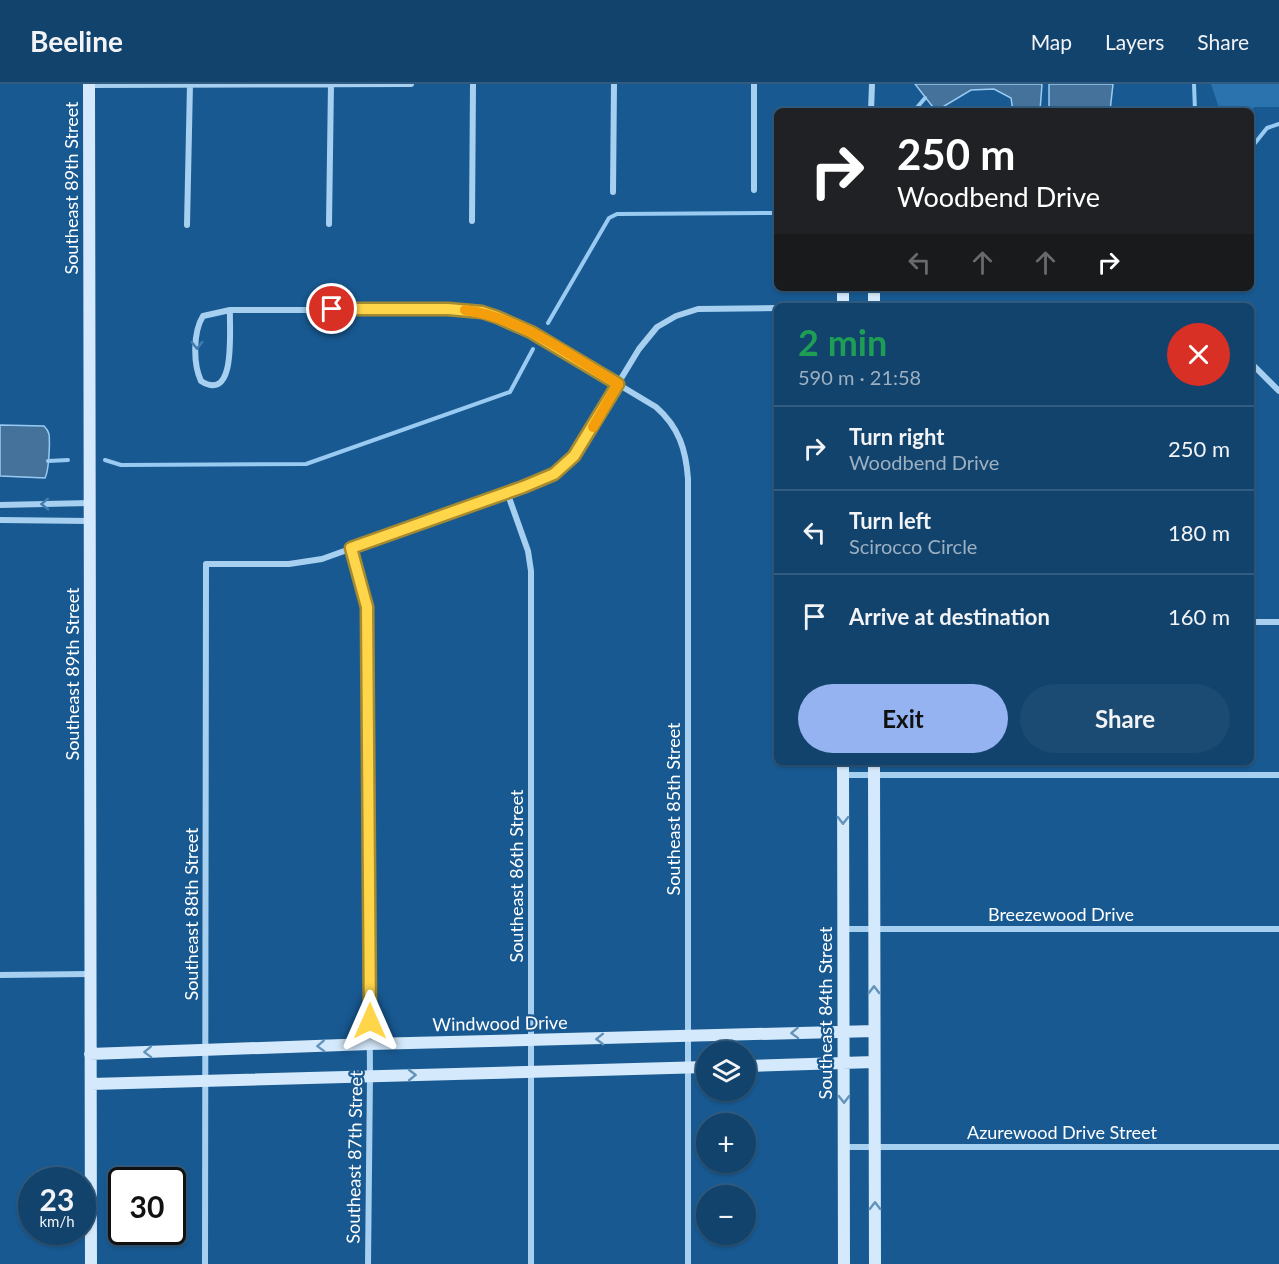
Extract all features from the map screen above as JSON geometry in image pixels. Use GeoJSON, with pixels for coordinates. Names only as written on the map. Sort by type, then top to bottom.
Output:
{"type":"FeatureCollection","features":[{"type":"Feature","properties":{"kind":"street"},"geometry":{"type":"LineString","coordinates":[[329,224],[332,84]]}},
{"type":"Feature","properties":{"kind":"street"},"geometry":{"type":"LineString","coordinates":[[89,85],[411,84]]}},
{"type":"Feature","properties":{"kind":"street"},"geometry":{"type":"LineString","coordinates":[[472,221],[473,84]]}},
{"type":"Feature","properties":{"kind":"street"},"geometry":{"type":"LineString","coordinates":[[613,192],[614,84]]}},
{"type":"Feature","properties":{"kind":"street"},"geometry":{"type":"LineString","coordinates":[[754,84],[754,190]]}},
{"type":"Feature","properties":{"kind":"street"},"geometry":{"type":"LineString","coordinates":[[871,108],[872,84]]}},
{"type":"Feature","properties":{"kind":"street","name":"Southeast 89th Street"},"geometry":{"type":"LineString","coordinates":[[89,85],[91,1264]]}},
{"type":"Feature","properties":{"kind":"street"},"geometry":{"type":"LineString","coordinates":[[187,225],[190,85]]}},
{"type":"Feature","properties":{"kind":"street"},"geometry":{"type":"LineString","coordinates":[[351,548],[539,481],[564,467],[584,441],[648,337],[657,327],[676,316],[698,309],[774,308]]}},
{"type":"Feature","properties":{"kind":"street","name":"Southeast 85th Street"},"geometry":{"type":"LineString","coordinates":[[230,310],[228,371],[225,379],[217,385],[206,385],[201,381],[196,367],[196,331],[203,316],[230,310],[448,309],[482,312],[531,332],[648,402],[665,415],[679,436],[687,467],[688,1264]]}},
{"type":"Feature","properties":{"kind":"street"},"geometry":{"type":"LineString","coordinates":[[1254,366],[1279,391]]}},
{"type":"Feature","properties":{"kind":"street","name":"Southeast 86th Street"},"geometry":{"type":"LineString","coordinates":[[507,492],[528,551],[531,571],[531,1264]]}},
{"type":"Feature","properties":{"kind":"street"},"geometry":{"type":"LineString","coordinates":[[0,505],[90,503]]}},
{"type":"Feature","properties":{"kind":"street"},"geometry":{"type":"LineString","coordinates":[[0,520],[89,521]]}},
{"type":"Feature","properties":{"kind":"street","name":"Southeast 88th Street"},"geometry":{"type":"LineString","coordinates":[[205,1264],[206,564],[301,563],[322,559],[351,548]]}},
{"type":"Feature","properties":{"kind":"street","name":"Southeast 87th Street"},"geometry":{"type":"LineString","coordinates":[[351,548],[367,607],[370,1044],[368,1264]]}},
{"type":"Feature","properties":{"kind":"street"},"geometry":{"type":"LineString","coordinates":[[1254,622],[1279,622]]}},
{"type":"Feature","properties":{"kind":"street","name":"Southeast 84th Street"},"geometry":{"type":"LineString","coordinates":[[843,765],[844,1264]]}},
{"type":"Feature","properties":{"kind":"street"},"geometry":{"type":"LineString","coordinates":[[874,765],[875,1264]]}},
{"type":"Feature","properties":{"kind":"street"},"geometry":{"type":"LineString","coordinates":[[843,775],[1279,775]]}},
{"type":"Feature","properties":{"kind":"street","name":"Breezewood Drive"},"geometry":{"type":"LineString","coordinates":[[843,929],[1279,929]]}},
{"type":"Feature","properties":{"kind":"street"},"geometry":{"type":"LineString","coordinates":[[0,975],[90,974]]}},
{"type":"Feature","properties":{"kind":"street","name":"Windwood Drive"},"geometry":{"type":"LineString","coordinates":[[90,1054],[874,1031]]}},
{"type":"Feature","properties":{"kind":"street"},"geometry":{"type":"LineString","coordinates":[[756,1066],[874,1062]]}},
{"type":"Feature","properties":{"kind":"street"},"geometry":{"type":"LineString","coordinates":[[91,1084],[696,1068]]}},
{"type":"Feature","properties":{"kind":"street","name":"Azurewood Drive Street"},"geometry":{"type":"LineString","coordinates":[[844,1147],[1279,1147]]}},
{"type":"Feature","properties":{"kind":"shaded area"},"geometry":{"type":"Polygon","coordinates":[[[915,84],[1042,84],[1040,108],[1013,108],[1011,98],[994,89],[971,90],[941,108],[934,108],[915,84]]]}},
{"type":"Feature","properties":{"kind":"shaded area"},"geometry":{"type":"Polygon","coordinates":[[[1049,84],[1113,84],[1110,108],[1049,108],[1049,84]]]}},
{"type":"Feature","properties":{"kind":"shaded area"},"geometry":{"type":"Polygon","coordinates":[[[1211,84],[1279,84],[1279,107],[1219,108],[1211,84]]]}},
{"type":"Feature","properties":{"kind":"shaded area"},"geometry":{"type":"Polygon","coordinates":[[[0,425],[44,426],[47,429],[49,450],[45,478],[0,476],[0,425]]]}},
{"type":"Feature","properties":{"kind":"waterway"},"geometry":{"type":"LineString","coordinates":[[1194,84],[1195,108]]}},
{"type":"Feature","properties":{"kind":"waterway"},"geometry":{"type":"LineString","coordinates":[[917,108],[925,98]]}},
{"type":"Feature","properties":{"kind":"waterway"},"geometry":{"type":"LineString","coordinates":[[1254,144],[1267,128],[1279,124]]}},
{"type":"Feature","properties":{"kind":"waterway"},"geometry":{"type":"LineString","coordinates":[[548,323],[609,218],[617,214],[774,213]]}},
{"type":"Feature","properties":{"kind":"waterway"},"geometry":{"type":"LineString","coordinates":[[105,460],[121,465],[306,464],[510,392],[533,349]]}},
{"type":"Feature","properties":{"kind":"waterway"},"geometry":{"type":"LineString","coordinates":[[48,461],[68,460]]}},
{"type":"Feature","properties":{"kind":"slow traffic"},"geometry":{"type":"LineString","coordinates":[[465,310],[482,312],[526,329],[618,384],[593,427]]}},
{"type":"Feature","properties":{"kind":"route"},"geometry":{"type":"LineString","coordinates":[[332,309],[448,309],[482,312],[531,332],[618,384],[574,456],[554,474],[351,548],[367,607],[370,1021]]}}]}
